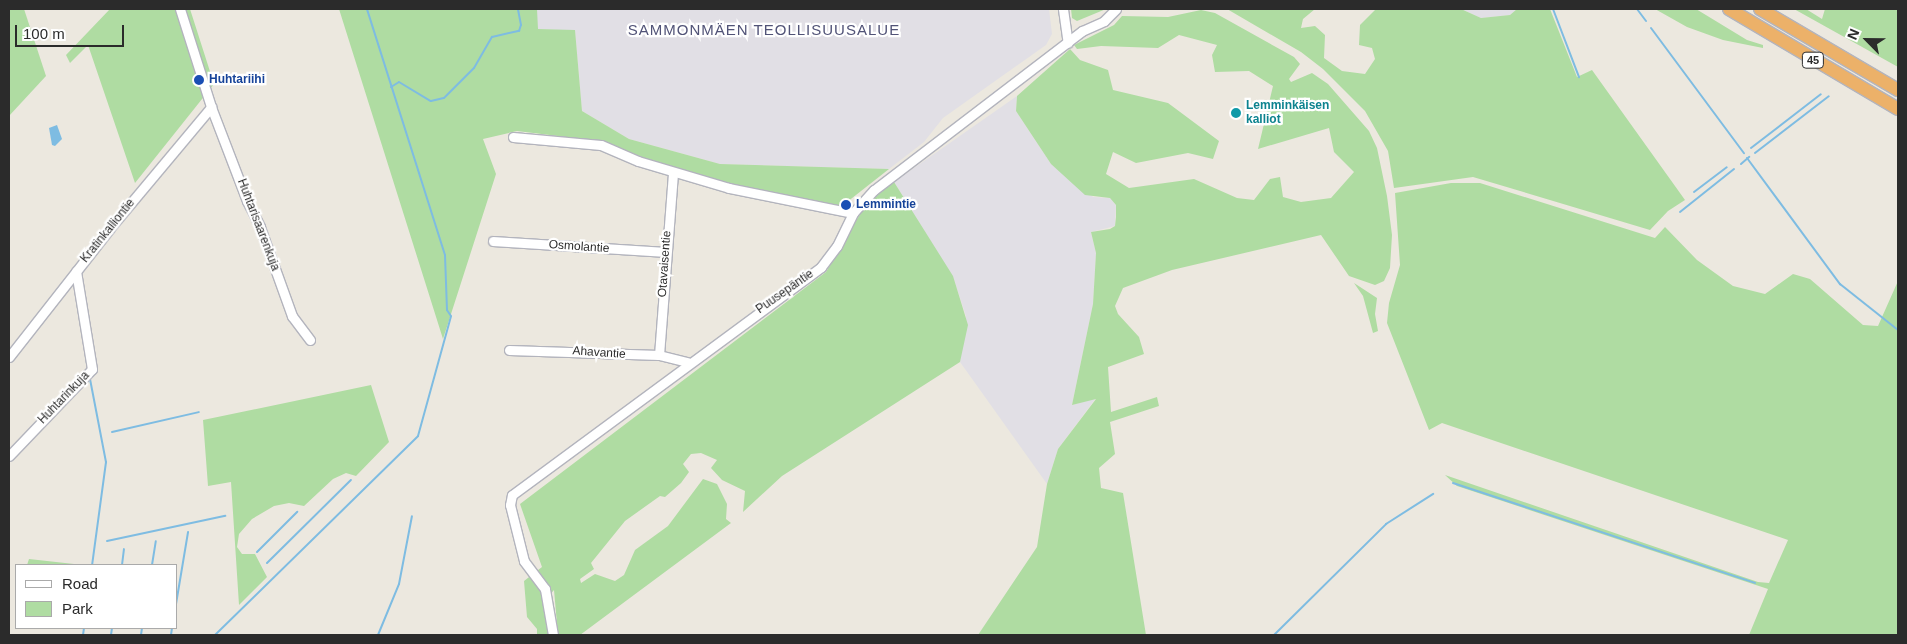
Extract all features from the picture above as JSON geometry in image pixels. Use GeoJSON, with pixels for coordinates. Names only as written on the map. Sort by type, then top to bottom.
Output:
{"type":"FeatureCollection","features":[{"type":"Feature","properties":{"kind":"highway","name":"45"},"geometry":{"type":"LineString","coordinates":[[1729,9],[1898,109]]}},
{"type":"Feature","properties":{"kind":"highway","name":"45"},"geometry":{"type":"LineString","coordinates":[[1760,9],[1898,90]]}},
{"type":"Feature","properties":{"kind":"street","name":"Huhtarisaarenkuja"},"geometry":{"type":"LineString","coordinates":[[180,9],[211,107],[292,316],[310,340]]}},
{"type":"Feature","properties":{"kind":"street"},"geometry":{"type":"LineString","coordinates":[[1063,9],[1068,43]]}},
{"type":"Feature","properties":{"kind":"street","name":"Puusepäntie"},"geometry":{"type":"LineString","coordinates":[[553,635],[545,589],[524,560],[510,505],[512,494],[688,362],[821,268],[837,246],[853,213],[874,190],[1082,31],[1104,21],[1116,9]]}},
{"type":"Feature","properties":{"kind":"street","name":"Kratinkalliontie"},"geometry":{"type":"LineString","coordinates":[[9,358],[76,271],[211,107]]}},
{"type":"Feature","properties":{"kind":"street"},"geometry":{"type":"LineString","coordinates":[[513,137],[602,145],[673,172],[729,188],[853,213]]}},
{"type":"Feature","properties":{"kind":"street","name":"Otavaisentie"},"geometry":{"type":"LineString","coordinates":[[659,355],[673,172]]}},
{"type":"Feature","properties":{"kind":"street","name":"Osmolantie"},"geometry":{"type":"LineString","coordinates":[[493,241],[666,252]]}},
{"type":"Feature","properties":{"kind":"street","name":"Huhtarinkuja"},"geometry":{"type":"LineString","coordinates":[[9,456],[92,369],[76,271]]}},
{"type":"Feature","properties":{"kind":"street","name":"Ahavantie"},"geometry":{"type":"LineString","coordinates":[[509,350],[659,355],[688,362]]}},
{"type":"Feature","properties":{"kind":"shaded area"},"geometry":{"type":"Polygon","coordinates":[[[537,9],[1049,9],[1052,34],[1046,45],[943,118],[924,142],[889,169],[720,164],[629,139],[582,111],[575,31],[537,29],[537,9]]]}},
{"type":"Feature","properties":{"kind":"shaded area"},"geometry":{"type":"Polygon","coordinates":[[[1461,9],[1517,9],[1510,15],[1481,18],[1461,9]]]}},
{"type":"Feature","properties":{"kind":"shaded area"},"geometry":{"type":"Polygon","coordinates":[[[1017,96],[1016,111],[1051,164],[1093,197],[1110,198],[1116,205],[1115,226],[1091,232],[1096,253],[1093,304],[1072,405],[1096,398],[1058,449],[1047,484],[960,362],[966,316],[953,277],[894,182],[1017,96]]]}},
{"type":"Feature","properties":{"kind":"green space"},"geometry":{"type":"Polygon","coordinates":[[[9,9],[24,9],[46,76],[9,116],[9,9]]]}},
{"type":"Feature","properties":{"kind":"green space"},"geometry":{"type":"Polygon","coordinates":[[[110,9],[190,9],[214,84],[135,183],[88,45],[70,63],[66,55],[110,9]]]}},
{"type":"Feature","properties":{"kind":"green space"},"geometry":{"type":"Polygon","coordinates":[[[339,9],[537,9],[538,29],[575,30],[582,111],[629,139],[720,164],[889,169],[842,206],[707,181],[599,141],[517,131],[483,139],[496,174],[443,339],[339,9]]]}},
{"type":"Feature","properties":{"kind":"green space"},"geometry":{"type":"Polygon","coordinates":[[[1071,9],[1106,9],[1077,21],[1072,18],[1071,9]]]}},
{"type":"Feature","properties":{"kind":"green space"},"geometry":{"type":"Polygon","coordinates":[[[1227,9],[1315,9],[1303,19],[1301,28],[1315,26],[1325,35],[1324,58],[1342,71],[1365,74],[1375,59],[1372,48],[1359,45],[1360,25],[1376,9],[1461,9],[1481,18],[1510,15],[1517,9],[1550,9],[1577,77],[1592,70],[1685,200],[1668,211],[1650,230],[1473,177],[1394,188],[1388,151],[1365,111],[1323,69],[1301,52],[1227,9]]]}},
{"type":"Feature","properties":{"kind":"green space"},"geometry":{"type":"Polygon","coordinates":[[[1655,9],[1696,9],[1747,40],[1763,45],[1763,48],[1723,40],[1687,27],[1655,9]]]}},
{"type":"Feature","properties":{"kind":"green space"},"geometry":{"type":"Polygon","coordinates":[[[1794,9],[1806,9],[1822,19],[1825,9],[1898,9],[1898,67],[1794,9]]]}},
{"type":"Feature","properties":{"kind":"green space"},"geometry":{"type":"Polygon","coordinates":[[[1201,10],[1215,13],[1294,57],[1300,64],[1289,79],[1291,82],[1312,73],[1328,84],[1369,131],[1377,148],[1387,196],[1392,235],[1390,268],[1384,281],[1375,285],[1349,276],[1321,235],[1172,270],[1123,288],[1115,306],[1118,314],[1139,337],[1144,354],[1108,367],[1111,412],[1157,397],[1159,406],[1110,422],[1115,454],[1099,468],[1101,488],[1123,493],[1146,635],[978,635],[1037,547],[1047,484],[1058,449],[1096,399],[1072,405],[1093,304],[1096,253],[1091,232],[1110,229],[1115,226],[1116,217],[1116,205],[1110,198],[1085,195],[1051,164],[1016,111],[1017,96],[1070,49],[1080,60],[1108,70],[1113,90],[1168,103],[1219,141],[1213,159],[1188,153],[1136,163],[1113,152],[1106,174],[1129,188],[1194,179],[1237,198],[1254,200],[1270,179],[1280,177],[1283,197],[1301,202],[1331,198],[1354,172],[1334,152],[1329,128],[1258,149],[1273,86],[1249,71],[1215,72],[1212,55],[1217,45],[1179,35],[1158,48],[1101,46],[1077,49],[1074,45],[1114,25],[1122,16],[1168,17],[1201,10]]]}},
{"type":"Feature","properties":{"kind":"green space"},"geometry":{"type":"Polygon","coordinates":[[[894,182],[953,276],[968,325],[960,362],[782,476],[743,512],[745,491],[722,480],[711,468],[717,460],[701,453],[691,454],[683,464],[689,472],[681,483],[665,497],[660,496],[625,521],[591,563],[594,569],[580,579],[581,583],[595,574],[615,581],[624,575],[635,550],[668,526],[703,479],[717,484],[727,504],[726,519],[731,523],[580,635],[558,635],[554,590],[545,600],[550,635],[537,635],[537,629],[527,617],[524,581],[542,567],[520,504],[826,272],[866,204],[894,182]]]}},
{"type":"Feature","properties":{"kind":"green space"},"geometry":{"type":"Polygon","coordinates":[[[1451,183],[1480,183],[1655,238],[1665,227],[1697,260],[1733,286],[1765,294],[1793,274],[1810,279],[1863,325],[1878,326],[1898,281],[1898,635],[1749,635],[1768,589],[1457,486],[1445,475],[1758,582],[1769,583],[1788,540],[1442,423],[1429,430],[1387,323],[1389,303],[1400,265],[1395,193],[1451,183]]]}},
{"type":"Feature","properties":{"kind":"green space"},"geometry":{"type":"Polygon","coordinates":[[[1354,283],[1377,298],[1375,314],[1378,331],[1373,333],[1363,296],[1354,283]]]}},
{"type":"Feature","properties":{"kind":"green space"},"geometry":{"type":"Polygon","coordinates":[[[371,385],[389,442],[356,476],[346,473],[333,479],[304,506],[289,503],[274,506],[252,519],[239,534],[237,547],[242,554],[255,554],[267,577],[239,605],[231,482],[208,486],[203,420],[371,385]]]}},
{"type":"Feature","properties":{"kind":"green space"},"geometry":{"type":"Polygon","coordinates":[[[29,559],[74,564],[27,564],[29,559]]]}},
{"type":"Feature","properties":{"kind":"water"},"geometry":{"type":"Polygon","coordinates":[[[57,125],[62,139],[55,146],[52,145],[49,128],[57,125]]]}},
{"type":"Feature","properties":{"kind":"waterway"},"geometry":{"type":"LineString","coordinates":[[215,635],[418,436],[451,316],[447,310],[445,255],[367,9]]}},
{"type":"Feature","properties":{"kind":"waterway"},"geometry":{"type":"LineString","coordinates":[[391,87],[399,82],[431,101],[444,98],[474,68],[492,37],[519,31],[521,25],[518,9]]}},
{"type":"Feature","properties":{"kind":"waterway"},"geometry":{"type":"LineString","coordinates":[[1553,9],[1579,77]]}},
{"type":"Feature","properties":{"kind":"waterway"},"geometry":{"type":"LineString","coordinates":[[1637,9],[1646,21]]}},
{"type":"Feature","properties":{"kind":"waterway"},"geometry":{"type":"LineString","coordinates":[[1651,28],[1744,153]]}},
{"type":"Feature","properties":{"kind":"waterway"},"geometry":{"type":"LineString","coordinates":[[1751,148],[1821,94]]}},
{"type":"Feature","properties":{"kind":"waterway"},"geometry":{"type":"LineString","coordinates":[[1755,153],[1829,96]]}},
{"type":"Feature","properties":{"kind":"waterway"},"geometry":{"type":"LineString","coordinates":[[1741,164],[1749,157]]}},
{"type":"Feature","properties":{"kind":"waterway"},"geometry":{"type":"LineString","coordinates":[[1747,158],[1840,284],[1898,330]]}},
{"type":"Feature","properties":{"kind":"waterway"},"geometry":{"type":"LineString","coordinates":[[1694,192],[1727,167]]}},
{"type":"Feature","properties":{"kind":"waterway"},"geometry":{"type":"LineString","coordinates":[[1680,212],[1734,169]]}},
{"type":"Feature","properties":{"kind":"waterway"},"geometry":{"type":"LineString","coordinates":[[90,379],[106,462],[92,564]]}},
{"type":"Feature","properties":{"kind":"waterway"},"geometry":{"type":"LineString","coordinates":[[112,432],[199,412]]}},
{"type":"Feature","properties":{"kind":"waterway"},"geometry":{"type":"LineString","coordinates":[[267,563],[351,480]]}},
{"type":"Feature","properties":{"kind":"waterway"},"geometry":{"type":"LineString","coordinates":[[1453,483],[1755,583]]}},
{"type":"Feature","properties":{"kind":"waterway"},"geometry":{"type":"LineString","coordinates":[[1274,635],[1386,524],[1433,494]]}},
{"type":"Feature","properties":{"kind":"waterway"},"geometry":{"type":"LineString","coordinates":[[257,552],[297,512]]}},
{"type":"Feature","properties":{"kind":"waterway"},"geometry":{"type":"LineString","coordinates":[[107,541],[225,516]]}},
{"type":"Feature","properties":{"kind":"waterway"},"geometry":{"type":"LineString","coordinates":[[378,635],[399,584],[412,516]]}},
{"type":"Feature","properties":{"kind":"waterway"},"geometry":{"type":"LineString","coordinates":[[178,592],[188,532]]}},
{"type":"Feature","properties":{"kind":"waterway"},"geometry":{"type":"LineString","coordinates":[[152,564],[156,541]]}},
{"type":"Feature","properties":{"kind":"waterway"},"geometry":{"type":"LineString","coordinates":[[122,564],[124,549]]}},
{"type":"Feature","properties":{"kind":"waterway"},"geometry":{"type":"LineString","coordinates":[[83,635],[84,629]]}},
{"type":"Feature","properties":{"kind":"waterway"},"geometry":{"type":"LineString","coordinates":[[111,635],[112,629]]}},
{"type":"Feature","properties":{"kind":"waterway"},"geometry":{"type":"LineString","coordinates":[[141,635],[142,629]]}},
{"type":"Feature","properties":{"kind":"waterway"},"geometry":{"type":"LineString","coordinates":[[171,635],[172,629]]}},
{"type":"Feature","properties":{"kind":"place","name":"Huhtariihi"},"geometry":{"type":"Point","coordinates":[199,80]}},
{"type":"Feature","properties":{"kind":"place","name":"Lemminkäisen kalliot"},"geometry":{"type":"Point","coordinates":[1236,113]}},
{"type":"Feature","properties":{"kind":"place","name":"Lemmintie"},"geometry":{"type":"Point","coordinates":[846,205]}},
{"type":"Feature","properties":{"kind":"district","name":"SAMMONMÄEN TEOLLISUUSALUE"},"geometry":{"type":"Point","coordinates":[764,30]}}]}
